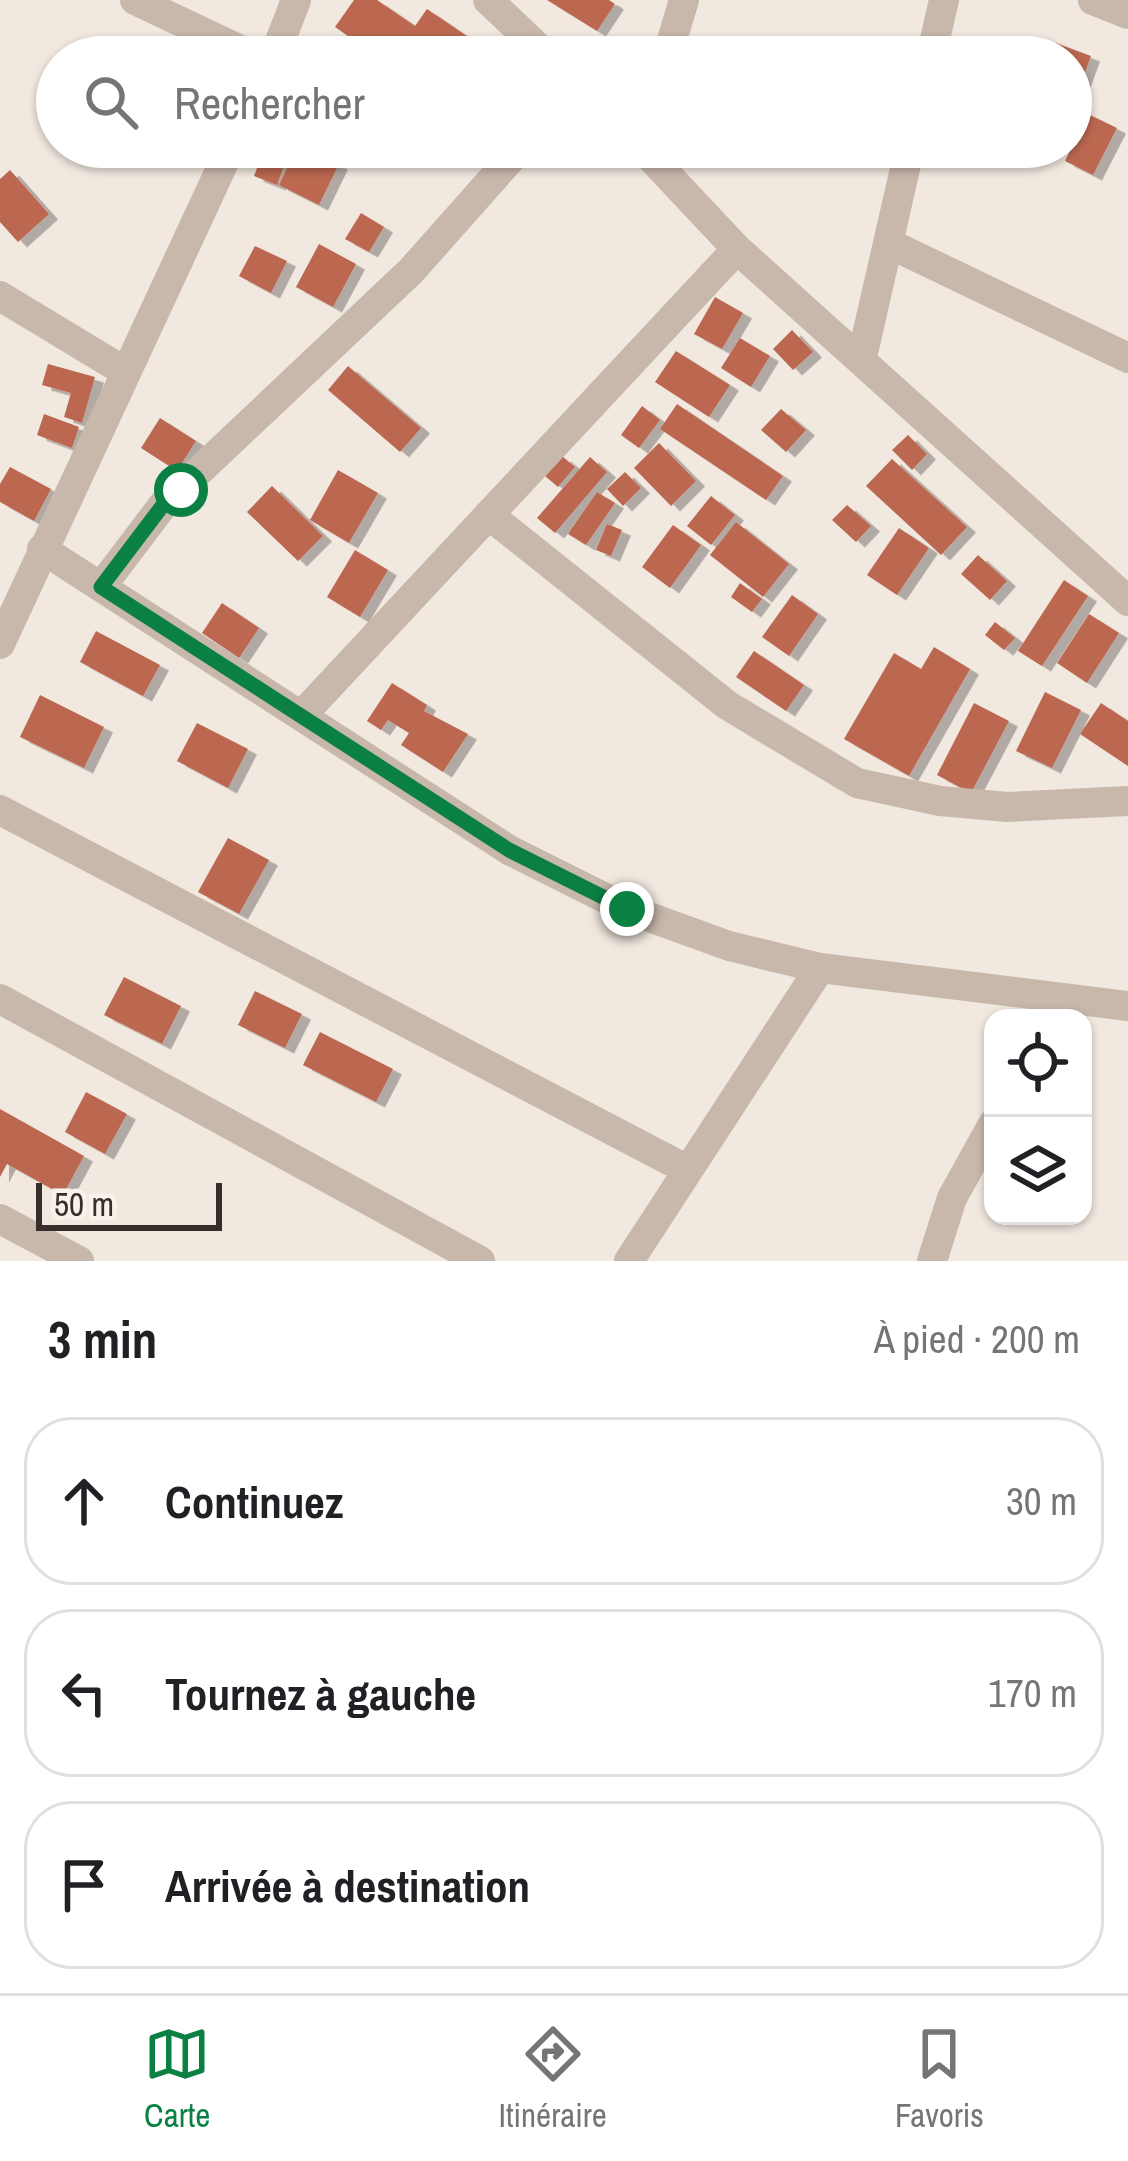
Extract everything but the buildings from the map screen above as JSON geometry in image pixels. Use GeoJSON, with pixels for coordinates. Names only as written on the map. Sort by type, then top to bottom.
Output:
{"type":"FeatureCollection","features":[{"type":"Feature","properties":{"kind":"street"},"geometry":{"type":"LineString","coordinates":[[135,0],[211,36]]}},
{"type":"Feature","properties":{"kind":"street"},"geometry":{"type":"LineString","coordinates":[[282,36],[296,0]]}},
{"type":"Feature","properties":{"kind":"street"},"geometry":{"type":"LineString","coordinates":[[488,0],[526,36]]}},
{"type":"Feature","properties":{"kind":"street"},"geometry":{"type":"LineString","coordinates":[[673,36],[684,0]]}},
{"type":"Feature","properties":{"kind":"street"},"geometry":{"type":"LineString","coordinates":[[936,36],[944,0]]}},
{"type":"Feature","properties":{"kind":"street"},"geometry":{"type":"LineString","coordinates":[[1093,0],[1128,14]]}},
{"type":"Feature","properties":{"kind":"street"},"geometry":{"type":"LineString","coordinates":[[0,644],[221,168]]}},
{"type":"Feature","properties":{"kind":"street"},"geometry":{"type":"LineString","coordinates":[[101,587],[163,505],[411,272],[503,168]]}},
{"type":"Feature","properties":{"kind":"street"},"geometry":{"type":"LineString","coordinates":[[660,168],[736,249],[862,357],[1128,602]]}},
{"type":"Feature","properties":{"kind":"street"},"geometry":{"type":"LineString","coordinates":[[862,357],[905,168]]}},
{"type":"Feature","properties":{"kind":"street"},"geometry":{"type":"LineString","coordinates":[[888,243],[1128,358]]}},
{"type":"Feature","properties":{"kind":"street"},"geometry":{"type":"LineString","coordinates":[[301,716],[736,249]]}},
{"type":"Feature","properties":{"kind":"street"},"geometry":{"type":"LineString","coordinates":[[0,296],[124,371]]}},
{"type":"Feature","properties":{"kind":"street"},"geometry":{"type":"LineString","coordinates":[[489,515],[727,705],[857,783],[919,797],[1007,808],[1128,801]]}},
{"type":"Feature","properties":{"kind":"street"},"geometry":{"type":"LineString","coordinates":[[42,549],[509,850],[567,881],[713,940],[820,968],[1070,1009],[1128,1006]]}},
{"type":"Feature","properties":{"kind":"street"},"geometry":{"type":"LineString","coordinates":[[0,810],[688,1170]]}},
{"type":"Feature","properties":{"kind":"street"},"geometry":{"type":"LineString","coordinates":[[629,1261],[820,968]]}},
{"type":"Feature","properties":{"kind":"street"},"geometry":{"type":"LineString","coordinates":[[0,998],[480,1261]]}},
{"type":"Feature","properties":{"kind":"street"},"geometry":{"type":"LineString","coordinates":[[932,1261],[952,1198],[984,1140]]}},
{"type":"Feature","properties":{"kind":"street"},"geometry":{"type":"LineString","coordinates":[[0,1219],[80,1261]]}},
{"type":"Feature","properties":{"kind":"route"},"geometry":{"type":"LineString","coordinates":[[181,490],[163,505],[101,587],[509,850],[627,909]]}}]}
